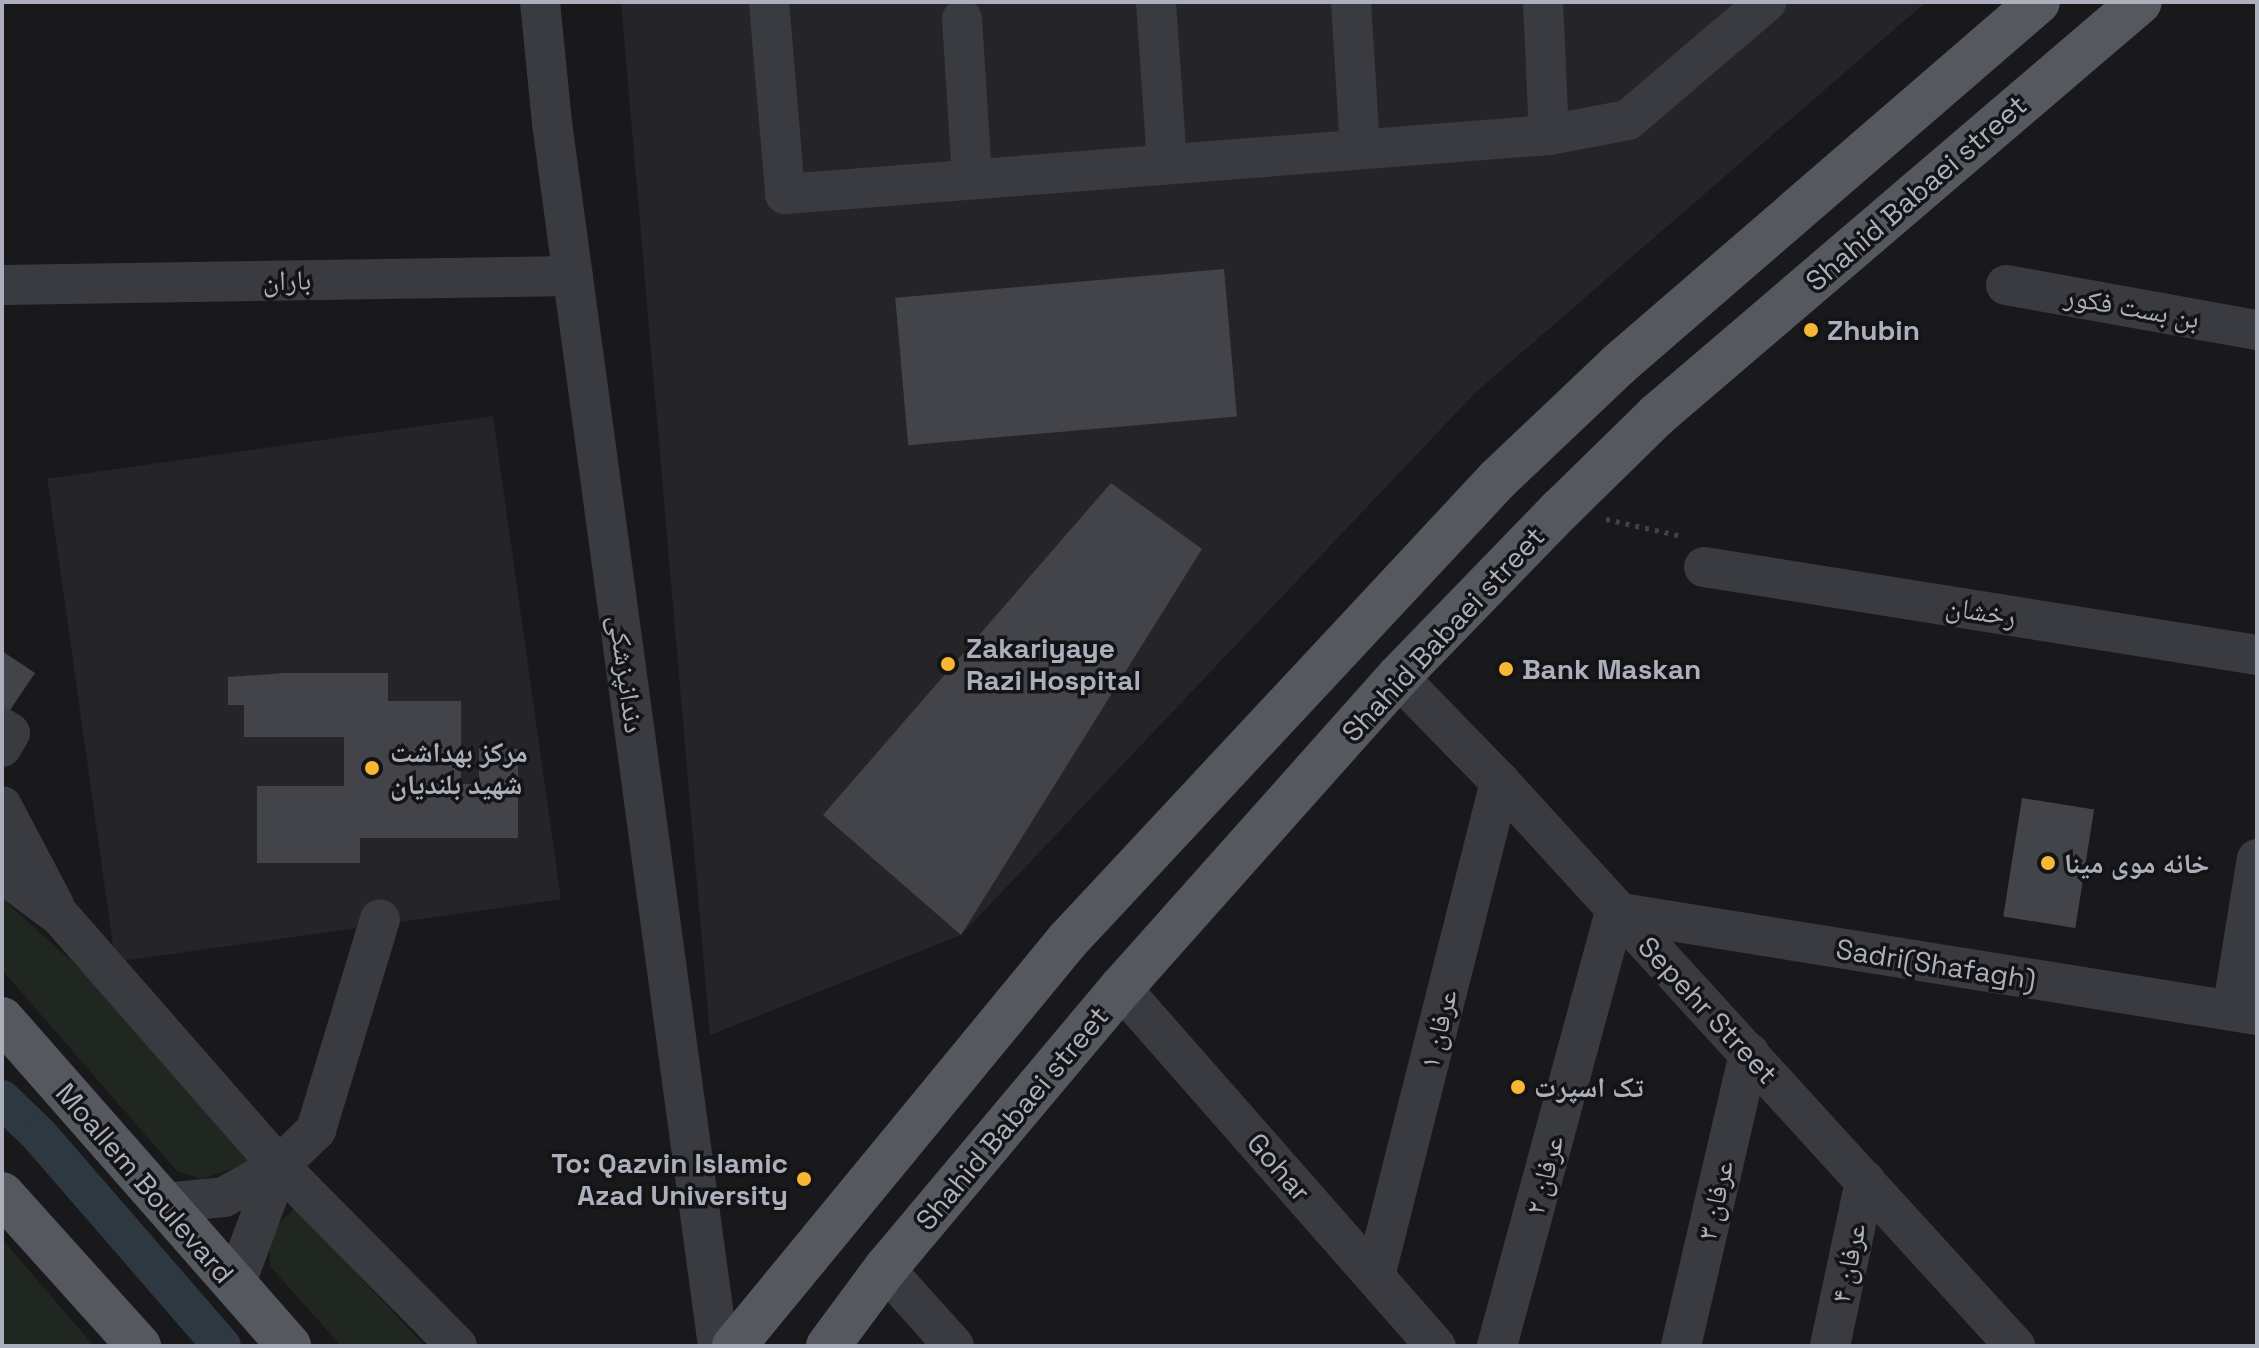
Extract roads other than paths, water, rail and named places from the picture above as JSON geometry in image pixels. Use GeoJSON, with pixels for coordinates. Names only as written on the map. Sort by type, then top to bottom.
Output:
{"type":"FeatureCollection","features":[{"type":"Feature","properties":{"kind":"main road"},"geometry":{"type":"LineString","coordinates":[[734,1346],[1067,941],[1498,479],[1618,365],[2038,2]]}},
{"type":"Feature","properties":{"kind":"main road","name":"Shahid Babaei street"},"geometry":{"type":"LineString","coordinates":[[828,1346],[885,1269],[1121,988],[1398,677],[1560,510],[1657,415],[2140,2]]}},
{"type":"Feature","properties":{"kind":"main road","name":"Moallem Boulevard"},"geometry":{"type":"LineString","coordinates":[[2,1019],[289,1346]]}},
{"type":"Feature","properties":{"kind":"main road"},"geometry":{"type":"LineString","coordinates":[[2,1194],[139,1346]]}},
{"type":"Feature","properties":{"kind":"street","name":"دندانپزشکی"},"geometry":{"type":"LineString","coordinates":[[540,2],[573,276],[718,1346]]}},
{"type":"Feature","properties":{"kind":"street"},"geometry":{"type":"LineString","coordinates":[[769,2],[785,194],[1549,135],[1628,120],[1766,2]]}},
{"type":"Feature","properties":{"kind":"street"},"geometry":{"type":"LineString","coordinates":[[1156,2],[1167,164]]}},
{"type":"Feature","properties":{"kind":"street"},"geometry":{"type":"LineString","coordinates":[[1351,2],[1360,149]]}},
{"type":"Feature","properties":{"kind":"street"},"geometry":{"type":"LineString","coordinates":[[1543,2],[1549,135]]}},
{"type":"Feature","properties":{"kind":"street"},"geometry":{"type":"LineString","coordinates":[[962,19],[972,179]]}},
{"type":"Feature","properties":{"kind":"street","name":"باران"},"geometry":{"type":"LineString","coordinates":[[2,285],[573,276]]}},
{"type":"Feature","properties":{"kind":"street","name":"بن بست فكور"},"geometry":{"type":"LineString","coordinates":[[2006,285],[2257,330]]}},
{"type":"Feature","properties":{"kind":"street","name":"رخشان"},"geometry":{"type":"LineString","coordinates":[[1704,567],[2257,655]]}},
{"type":"Feature","properties":{"kind":"street","name":"Sepehr Street"},"geometry":{"type":"LineString","coordinates":[[1398,677],[1500,782],[1615,912],[1749,1053],[2015,1346]]}},
{"type":"Feature","properties":{"kind":"street"},"geometry":{"type":"LineString","coordinates":[[2,728],[10,733],[2,747]]}},
{"type":"Feature","properties":{"kind":"street","name":"عرفان ۱"},"geometry":{"type":"LineString","coordinates":[[1375,1276],[1500,782]]}},
{"type":"Feature","properties":{"kind":"street"},"geometry":{"type":"LineString","coordinates":[[2,806],[60,916]]}},
{"type":"Feature","properties":{"kind":"street"},"geometry":{"type":"LineString","coordinates":[[2245,1013],[2257,859]]}},
{"type":"Feature","properties":{"kind":"street"},"geometry":{"type":"LineString","coordinates":[[2,873],[60,916],[279,1166],[457,1346]]}},
{"type":"Feature","properties":{"kind":"street","name":"Sadri(Shafagh)"},"geometry":{"type":"LineString","coordinates":[[1615,912],[2245,1013]]}},
{"type":"Feature","properties":{"kind":"street","name":"عرفان ۲"},"geometry":{"type":"LineString","coordinates":[[1497,1346],[1615,912]]}},
{"type":"Feature","properties":{"kind":"street"},"geometry":{"type":"LineString","coordinates":[[163,1203],[224,1197],[279,1166],[316,1130],[380,920]]}},
{"type":"Feature","properties":{"kind":"street","name":"Gohar"},"geometry":{"type":"LineString","coordinates":[[1121,988],[1436,1346]]}},
{"type":"Feature","properties":{"kind":"street","name":"عرفان ۳"},"geometry":{"type":"LineString","coordinates":[[1681,1346],[1749,1053]]}},
{"type":"Feature","properties":{"kind":"street"},"geometry":{"type":"LineString","coordinates":[[235,1285],[279,1166]]}},
{"type":"Feature","properties":{"kind":"street","name":"عرفان ۴"},"geometry":{"type":"LineString","coordinates":[[1830,1346],[1865,1181]]}},
{"type":"Feature","properties":{"kind":"street"},"geometry":{"type":"LineString","coordinates":[[885,1269],[954,1346]]}},
{"type":"Feature","properties":{"kind":"waterway"},"geometry":{"type":"LineString","coordinates":[[2,1099],[40,1136],[222,1346]]}},
{"type":"Feature","properties":{"kind":"place","name":"Zhubin"},"geometry":{"type":"Point","coordinates":[1811,330]}},
{"type":"Feature","properties":{"kind":"place","name":"Zakariyaye Razi Hospital"},"geometry":{"type":"Point","coordinates":[948,664]}},
{"type":"Feature","properties":{"kind":"place","name":"Bank Maskan"},"geometry":{"type":"Point","coordinates":[1506,669]}},
{"type":"Feature","properties":{"kind":"place","name":"مرکز بهداشت شهید بلندیان"},"geometry":{"type":"Point","coordinates":[372,768]}},
{"type":"Feature","properties":{"kind":"place","name":"خانه موی مینا"},"geometry":{"type":"Point","coordinates":[2048,863]}},
{"type":"Feature","properties":{"kind":"place","name":"تک اسپرت"},"geometry":{"type":"Point","coordinates":[1518,1087]}},
{"type":"Feature","properties":{"kind":"place","name":"To: Qazvin Islamic Azad University"},"geometry":{"type":"Point","coordinates":[804,1179]}}]}
